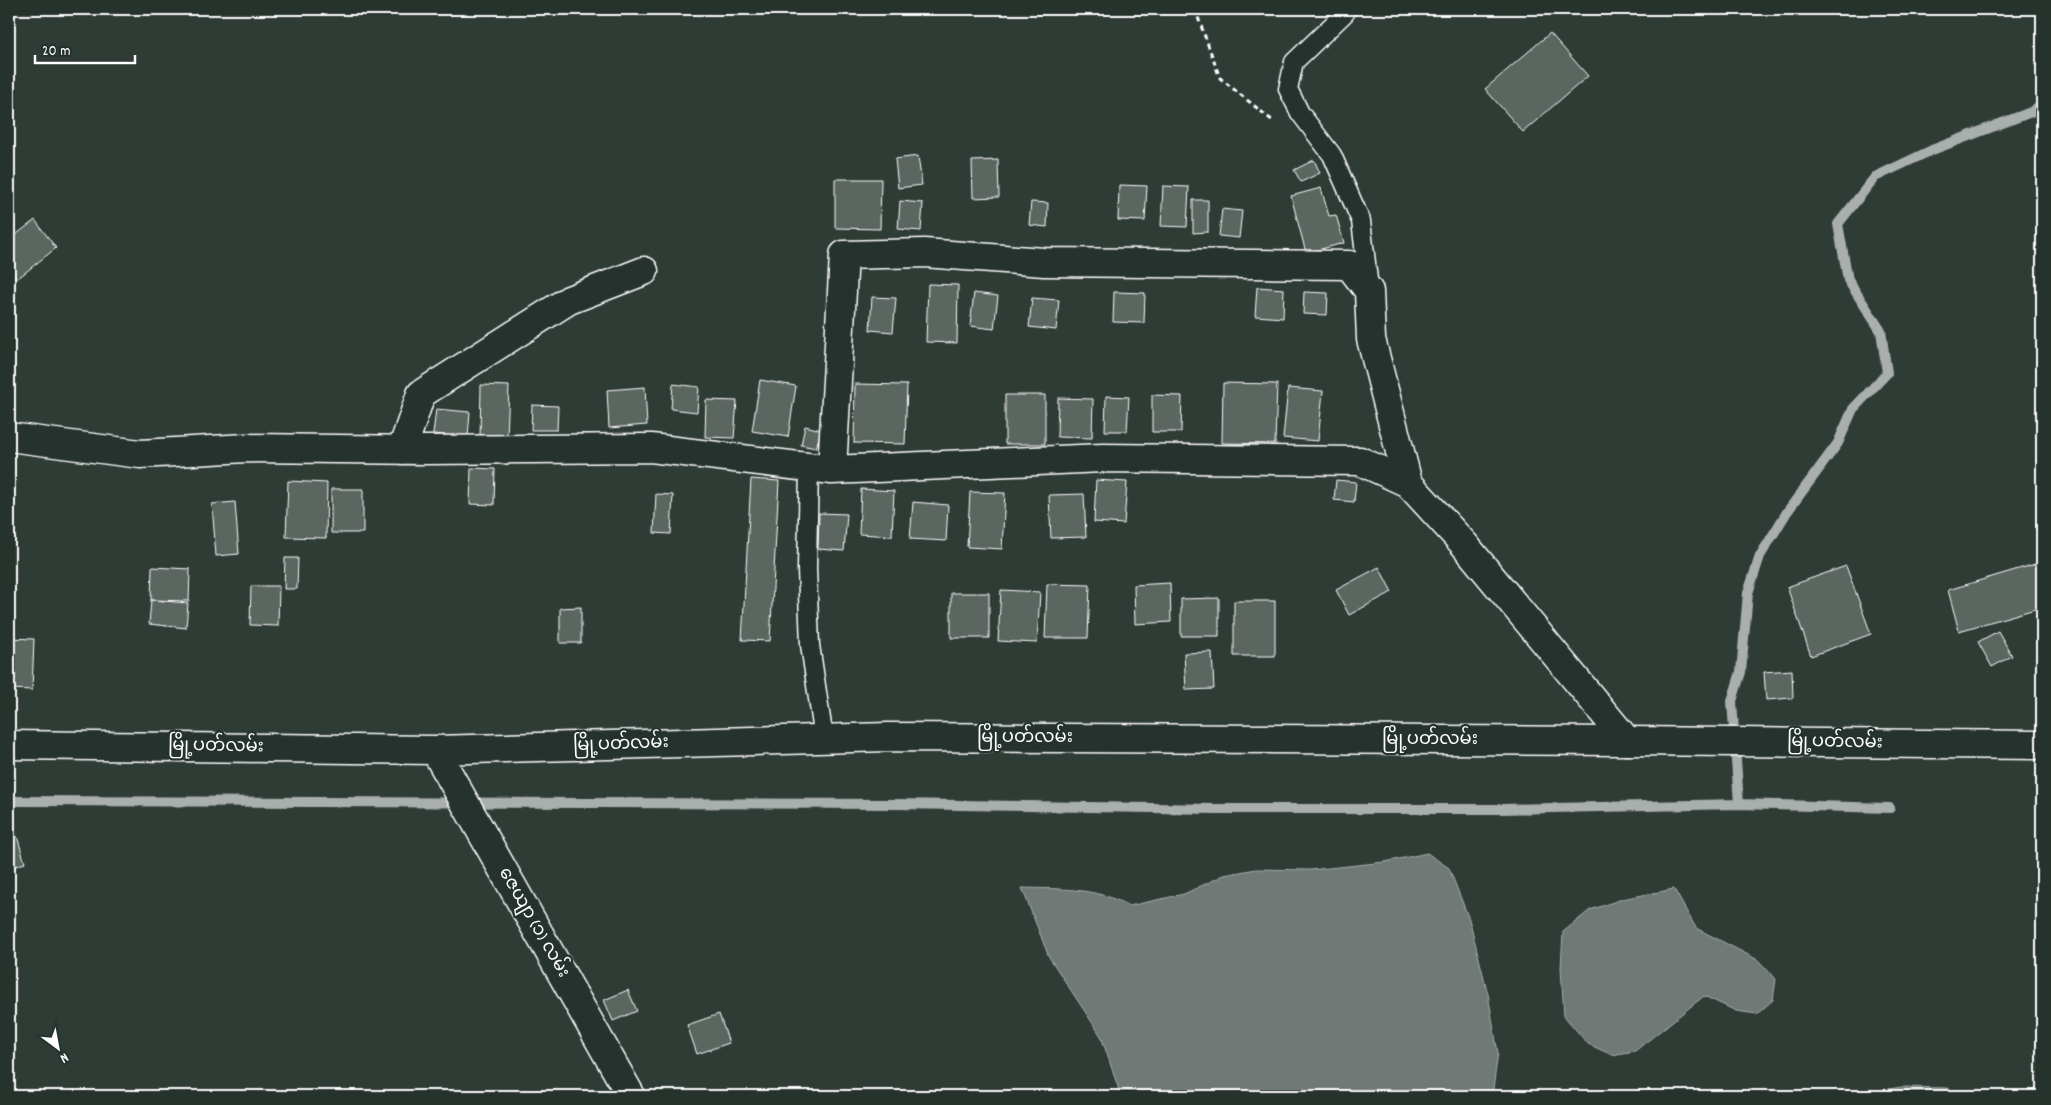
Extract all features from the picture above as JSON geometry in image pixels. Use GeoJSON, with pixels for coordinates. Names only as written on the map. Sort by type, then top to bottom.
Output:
{"type":"FeatureCollection","features":[{"type":"Feature","properties":{"kind":"street"},"geometry":{"type":"LineString","coordinates":[[820,468],[844,254],[924,253],[1044,262],[1349,265],[1369,291],[1371,339],[1408,483]]}},
{"type":"Feature","properties":{"kind":"street"},"geometry":{"type":"LineString","coordinates":[[402,450],[421,394],[569,300],[644,271]]}},
{"type":"Feature","properties":{"kind":"street"},"geometry":{"type":"LineString","coordinates":[[9,437],[140,454],[246,448],[402,450],[651,448],[820,468],[1103,458],[1360,461],[1408,483],[1470,552],[1627,740]]}},
{"type":"Feature","properties":{"kind":"street","name":"မြို့ပတ်လမ်း"},"geometry":{"type":"LineString","coordinates":[[9,745],[435,750],[908,737],[1627,740],[2042,745]]}},
{"type":"Feature","properties":{"kind":"street","name":"ဇေယျာ (၁) လမ်း"},"geometry":{"type":"LineString","coordinates":[[435,750],[631,1096]]}},
{"type":"Feature","properties":{"kind":"lane"},"geometry":{"type":"LineString","coordinates":[[1345,13],[1294,62],[1288,89],[1300,113],[1332,155],[1361,221],[1369,291]]}},
{"type":"Feature","properties":{"kind":"lane"},"geometry":{"type":"LineString","coordinates":[[820,468],[807,569],[810,645],[824,739]]}},
{"type":"Feature","properties":{"kind":"path"},"geometry":{"type":"LineString","coordinates":[[1195,9],[1220,78],[1276,124],[1300,113]]}},
{"type":"Feature","properties":{"kind":"shaded area"},"geometry":{"type":"Polygon","coordinates":[[[1427,853],[1449,868],[1469,919],[1488,994],[1498,1053],[1492,1096],[1121,1096],[1101,1036],[1049,957],[1022,888],[1090,892],[1103,895],[1129,906],[1184,894],[1224,875],[1256,869],[1310,870],[1385,862],[1427,853]]]}},
{"type":"Feature","properties":{"kind":"shaded area"},"geometry":{"type":"Polygon","coordinates":[[[1674,889],[1696,928],[1758,960],[1776,979],[1773,1000],[1757,1014],[1736,1011],[1704,996],[1635,1051],[1612,1055],[1588,1044],[1564,1016],[1561,968],[1563,932],[1590,910],[1622,899],[1674,889]]]}},
{"type":"Feature","properties":{"kind":"shaded area"},"geometry":{"type":"Polygon","coordinates":[[[1901,1087],[1948,1088],[1960,1096],[1854,1096],[1901,1087]]]}},
{"type":"Feature","properties":{"kind":"building"},"geometry":{"type":"Polygon","coordinates":[[[1550,33],[1588,76],[1523,132],[1485,89],[1550,33]]]}},
{"type":"Feature","properties":{"kind":"building"},"geometry":{"type":"Polygon","coordinates":[[[918,156],[922,185],[898,188],[895,159],[918,156]]]}},
{"type":"Feature","properties":{"kind":"building"},"geometry":{"type":"Polygon","coordinates":[[[998,160],[999,197],[973,198],[972,161],[998,160]]]}},
{"type":"Feature","properties":{"kind":"building"},"geometry":{"type":"Polygon","coordinates":[[[1314,160],[1320,173],[1301,182],[1294,170],[1314,160]]]}},
{"type":"Feature","properties":{"kind":"building"},"geometry":{"type":"Polygon","coordinates":[[[835,179],[881,179],[880,229],[835,228],[835,179]]]}},
{"type":"Feature","properties":{"kind":"building"},"geometry":{"type":"Polygon","coordinates":[[[1119,185],[1147,186],[1145,221],[1118,220],[1119,185]]]}},
{"type":"Feature","properties":{"kind":"building"},"geometry":{"type":"Polygon","coordinates":[[[1163,186],[1189,187],[1187,227],[1161,226],[1163,186]]]}},
{"type":"Feature","properties":{"kind":"building"},"geometry":{"type":"Polygon","coordinates":[[[1321,188],[1329,216],[1336,215],[1344,243],[1306,253],[1291,196],[1321,188]]]}},
{"type":"Feature","properties":{"kind":"building"},"geometry":{"type":"Polygon","coordinates":[[[1193,200],[1208,200],[1208,232],[1193,233],[1193,200]]]}},
{"type":"Feature","properties":{"kind":"building"},"geometry":{"type":"Polygon","coordinates":[[[900,201],[923,203],[921,231],[898,229],[900,201]]]}},
{"type":"Feature","properties":{"kind":"building"},"geometry":{"type":"Polygon","coordinates":[[[1031,202],[1048,203],[1047,227],[1029,225],[1031,202]]]}},
{"type":"Feature","properties":{"kind":"building"},"geometry":{"type":"Polygon","coordinates":[[[1222,209],[1242,211],[1239,238],[1219,236],[1222,209]]]}},
{"type":"Feature","properties":{"kind":"building"},"geometry":{"type":"Polygon","coordinates":[[[35,220],[56,248],[17,279],[9,269],[9,240],[35,220]]]}},
{"type":"Feature","properties":{"kind":"building"},"geometry":{"type":"Polygon","coordinates":[[[928,284],[958,285],[957,343],[926,342],[928,284]]]}},
{"type":"Feature","properties":{"kind":"building"},"geometry":{"type":"Polygon","coordinates":[[[1257,287],[1284,289],[1283,318],[1255,316],[1257,287]]]}},
{"type":"Feature","properties":{"kind":"building"},"geometry":{"type":"Polygon","coordinates":[[[1114,292],[1145,293],[1144,323],[1113,322],[1114,292]]]}},
{"type":"Feature","properties":{"kind":"building"},"geometry":{"type":"Polygon","coordinates":[[[1304,292],[1328,293],[1327,315],[1303,314],[1304,292]]]}},
{"type":"Feature","properties":{"kind":"building"},"geometry":{"type":"Polygon","coordinates":[[[974,293],[998,296],[994,329],[970,326],[974,293]]]}},
{"type":"Feature","properties":{"kind":"building"},"geometry":{"type":"Polygon","coordinates":[[[872,297],[896,298],[893,332],[870,330],[872,297]]]}},
{"type":"Feature","properties":{"kind":"building"},"geometry":{"type":"Polygon","coordinates":[[[1032,298],[1059,300],[1056,330],[1029,327],[1032,298]]]}},
{"type":"Feature","properties":{"kind":"building"},"geometry":{"type":"Polygon","coordinates":[[[760,380],[796,386],[788,437],[752,431],[760,380]]]}},
{"type":"Feature","properties":{"kind":"building"},"geometry":{"type":"Polygon","coordinates":[[[1223,383],[1277,384],[1275,444],[1222,443],[1223,383]]]}},
{"type":"Feature","properties":{"kind":"building"},"geometry":{"type":"Polygon","coordinates":[[[673,384],[699,387],[697,412],[671,409],[673,384]]]}},
{"type":"Feature","properties":{"kind":"building"},"geometry":{"type":"Polygon","coordinates":[[[855,384],[907,385],[905,444],[854,443],[855,384]]]}},
{"type":"Feature","properties":{"kind":"building"},"geometry":{"type":"Polygon","coordinates":[[[481,385],[509,386],[507,439],[480,438],[481,385]]]}},
{"type":"Feature","properties":{"kind":"building"},"geometry":{"type":"Polygon","coordinates":[[[645,387],[647,425],[609,428],[607,390],[645,387]]]}},
{"type":"Feature","properties":{"kind":"building"},"geometry":{"type":"Polygon","coordinates":[[[1288,388],[1323,391],[1318,441],[1283,438],[1288,388]]]}},
{"type":"Feature","properties":{"kind":"building"},"geometry":{"type":"Polygon","coordinates":[[[1005,395],[1045,395],[1045,444],[1005,444],[1005,395]]]}},
{"type":"Feature","properties":{"kind":"building"},"geometry":{"type":"Polygon","coordinates":[[[1152,395],[1182,396],[1181,432],[1152,432],[1152,395]]]}},
{"type":"Feature","properties":{"kind":"building"},"geometry":{"type":"Polygon","coordinates":[[[1106,396],[1129,397],[1127,431],[1105,431],[1106,396]]]}},
{"type":"Feature","properties":{"kind":"building"},"geometry":{"type":"Polygon","coordinates":[[[1058,398],[1093,399],[1092,438],[1057,437],[1058,398]]]}},
{"type":"Feature","properties":{"kind":"building"},"geometry":{"type":"Polygon","coordinates":[[[706,400],[737,401],[734,438],[705,437],[706,400]]]}},
{"type":"Feature","properties":{"kind":"building"},"geometry":{"type":"Polygon","coordinates":[[[532,405],[558,406],[557,430],[531,430],[532,405]]]}},
{"type":"Feature","properties":{"kind":"building"},"geometry":{"type":"Polygon","coordinates":[[[436,409],[470,412],[468,437],[433,434],[436,409]]]}},
{"type":"Feature","properties":{"kind":"building"},"geometry":{"type":"Polygon","coordinates":[[[805,426],[821,430],[816,448],[801,445],[805,426]]]}},
{"type":"Feature","properties":{"kind":"building"},"geometry":{"type":"Polygon","coordinates":[[[471,468],[495,469],[494,505],[470,504],[471,468]]]}},
{"type":"Feature","properties":{"kind":"building"},"geometry":{"type":"Polygon","coordinates":[[[751,479],[779,481],[770,641],[742,640],[751,479]]]}},
{"type":"Feature","properties":{"kind":"building"},"geometry":{"type":"Polygon","coordinates":[[[1096,480],[1127,482],[1124,524],[1094,522],[1096,480]]]}},
{"type":"Feature","properties":{"kind":"building"},"geometry":{"type":"Polygon","coordinates":[[[1336,480],[1356,482],[1354,502],[1334,500],[1336,480]]]}},
{"type":"Feature","properties":{"kind":"building"},"geometry":{"type":"Polygon","coordinates":[[[288,481],[327,483],[326,538],[286,537],[288,481]]]}},
{"type":"Feature","properties":{"kind":"building"},"geometry":{"type":"Polygon","coordinates":[[[331,489],[363,489],[363,533],[331,533],[331,489]]]}},
{"type":"Feature","properties":{"kind":"building"},"geometry":{"type":"Polygon","coordinates":[[[861,489],[894,491],[892,536],[859,534],[861,489]]]}},
{"type":"Feature","properties":{"kind":"building"},"geometry":{"type":"Polygon","coordinates":[[[970,492],[1005,493],[1002,549],[967,547],[970,492]]]}},
{"type":"Feature","properties":{"kind":"building"},"geometry":{"type":"Polygon","coordinates":[[[656,494],[673,495],[671,534],[654,533],[656,494]]]}},
{"type":"Feature","properties":{"kind":"building"},"geometry":{"type":"Polygon","coordinates":[[[1084,494],[1086,537],[1051,538],[1049,495],[1084,494]]]}},
{"type":"Feature","properties":{"kind":"building"},"geometry":{"type":"Polygon","coordinates":[[[235,502],[239,554],[216,556],[212,504],[235,502]]]}},
{"type":"Feature","properties":{"kind":"building"},"geometry":{"type":"Polygon","coordinates":[[[913,502],[948,505],[946,541],[910,539],[913,502]]]}},
{"type":"Feature","properties":{"kind":"building"},"geometry":{"type":"Polygon","coordinates":[[[819,513],[847,514],[844,551],[818,549],[819,513]]]}},
{"type":"Feature","properties":{"kind":"building"},"geometry":{"type":"Polygon","coordinates":[[[285,558],[298,558],[297,589],[284,589],[285,558]]]}},
{"type":"Feature","properties":{"kind":"building"},"geometry":{"type":"Polygon","coordinates":[[[2042,562],[2042,607],[1959,631],[1948,590],[2042,562]]]}},
{"type":"Feature","properties":{"kind":"building"},"geometry":{"type":"Polygon","coordinates":[[[1846,566],[1871,634],[1811,656],[1787,587],[1846,566]]]}},
{"type":"Feature","properties":{"kind":"building"},"geometry":{"type":"Polygon","coordinates":[[[152,567],[190,569],[189,601],[151,600],[152,567]]]}},
{"type":"Feature","properties":{"kind":"building"},"geometry":{"type":"Polygon","coordinates":[[[1379,567],[1392,592],[1349,615],[1336,590],[1379,567]]]}},
{"type":"Feature","properties":{"kind":"building"},"geometry":{"type":"Polygon","coordinates":[[[1170,583],[1171,622],[1135,624],[1134,585],[1170,583]]]}},
{"type":"Feature","properties":{"kind":"building"},"geometry":{"type":"Polygon","coordinates":[[[1047,584],[1090,585],[1088,638],[1045,638],[1047,584]]]}},
{"type":"Feature","properties":{"kind":"building"},"geometry":{"type":"Polygon","coordinates":[[[251,586],[279,586],[278,626],[250,625],[251,586]]]}},
{"type":"Feature","properties":{"kind":"building"},"geometry":{"type":"Polygon","coordinates":[[[1001,590],[1040,592],[1037,643],[998,641],[1001,590]]]}},
{"type":"Feature","properties":{"kind":"building"},"geometry":{"type":"Polygon","coordinates":[[[951,593],[989,593],[989,638],[951,638],[951,593]]]}},
{"type":"Feature","properties":{"kind":"building"},"geometry":{"type":"Polygon","coordinates":[[[1219,598],[1219,636],[1181,636],[1181,599],[1219,598]]]}},
{"type":"Feature","properties":{"kind":"building"},"geometry":{"type":"Polygon","coordinates":[[[151,600],[188,603],[186,628],[149,624],[151,600]]]}},
{"type":"Feature","properties":{"kind":"building"},"geometry":{"type":"Polygon","coordinates":[[[1234,601],[1275,601],[1275,656],[1234,656],[1234,601]]]}},
{"type":"Feature","properties":{"kind":"building"},"geometry":{"type":"Polygon","coordinates":[[[581,607],[581,643],[560,643],[560,608],[581,607]]]}},
{"type":"Feature","properties":{"kind":"building"},"geometry":{"type":"Polygon","coordinates":[[[1998,631],[2012,656],[1992,667],[1978,642],[1998,631]]]}},
{"type":"Feature","properties":{"kind":"building"},"geometry":{"type":"Polygon","coordinates":[[[9,638],[34,639],[32,690],[9,689],[9,638]]]}},
{"type":"Feature","properties":{"kind":"building"},"geometry":{"type":"Polygon","coordinates":[[[1212,652],[1214,689],[1186,690],[1184,653],[1212,652]]]}},
{"type":"Feature","properties":{"kind":"building"},"geometry":{"type":"Polygon","coordinates":[[[1792,670],[1793,698],[1766,700],[1764,672],[1792,670]]]}},
{"type":"Feature","properties":{"kind":"building"},"geometry":{"type":"Polygon","coordinates":[[[17,836],[25,863],[9,868],[9,838],[17,836]]]}},
{"type":"Feature","properties":{"kind":"building"},"geometry":{"type":"Polygon","coordinates":[[[628,990],[637,1011],[613,1021],[604,1000],[628,990]]]}},
{"type":"Feature","properties":{"kind":"building"},"geometry":{"type":"Polygon","coordinates":[[[719,1014],[729,1043],[697,1054],[687,1025],[719,1014]]]}},
{"type":"Feature","properties":{"kind":"waterway"},"geometry":{"type":"LineString","coordinates":[[1739,804],[1732,701],[1741,672],[1748,593],[1760,556],[1787,512],[1838,443],[1853,409],[1887,373],[1881,331],[1848,280],[1838,224],[1875,177],[1932,150],[2031,112],[2042,104]]}},
{"type":"Feature","properties":{"kind":"waterway"},"geometry":{"type":"LineString","coordinates":[[9,801],[895,804],[1215,809],[1501,809],[1739,804],[1890,808]]}}]}
